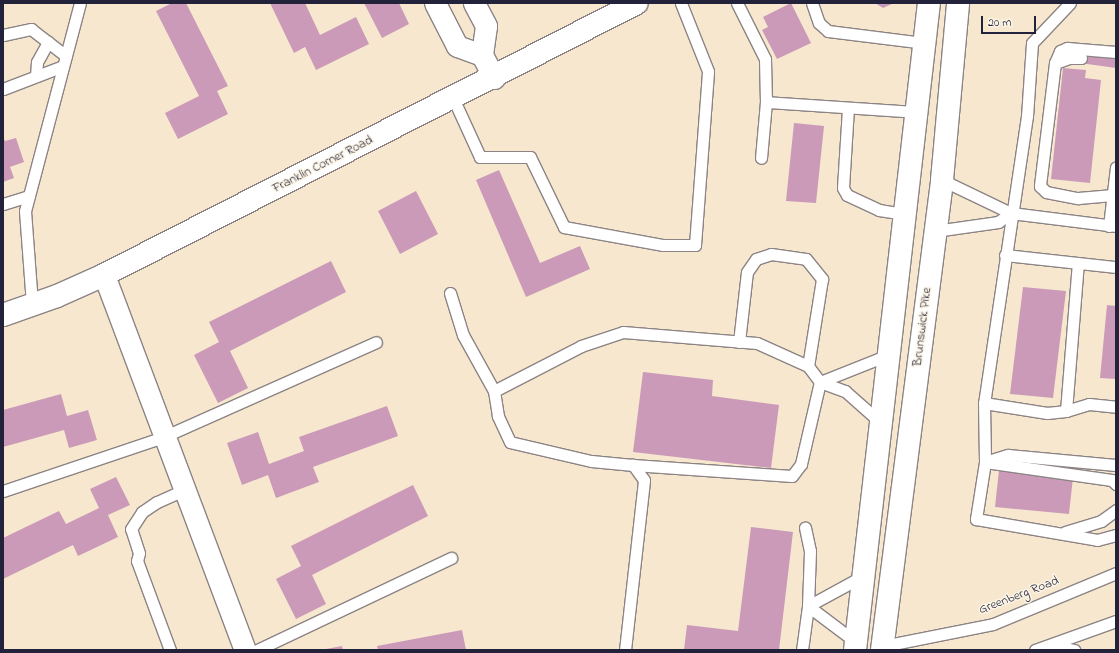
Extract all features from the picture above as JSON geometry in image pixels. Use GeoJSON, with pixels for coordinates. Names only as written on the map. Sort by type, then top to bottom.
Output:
{"type":"FeatureCollection","features":[{"type":"Feature","properties":{"kind":"main road"},"geometry":{"type":"LineString","coordinates":[[856,646],[880,422],[929,3]]}},
{"type":"Feature","properties":{"kind":"main road","name":"Brunswick Pike"},"geometry":{"type":"LineString","coordinates":[[883,648],[942,180],[958,3]]}},
{"type":"Feature","properties":{"kind":"main road","name":"Franklin Corner Road"},"geometry":{"type":"LineString","coordinates":[[3,314],[104,275],[494,78],[633,4]]}},
{"type":"Feature","properties":{"kind":"street"},"geometry":{"type":"LineString","coordinates":[[435,3],[457,46],[482,55]]}},
{"type":"Feature","properties":{"kind":"street"},"geometry":{"type":"LineString","coordinates":[[474,3],[486,26],[482,55],[494,78]]}},
{"type":"Feature","properties":{"kind":"street"},"geometry":{"type":"LineString","coordinates":[[104,275],[163,436],[245,650]]}},
{"type":"Feature","properties":{"kind":"lane"},"geometry":{"type":"LineString","coordinates":[[32,304],[25,211],[80,3]]}},
{"type":"Feature","properties":{"kind":"lane"},"geometry":{"type":"LineString","coordinates":[[453,98],[480,157],[530,157],[564,227],[663,245],[695,245],[708,71],[680,3]]}},
{"type":"Feature","properties":{"kind":"lane"},"geometry":{"type":"LineString","coordinates":[[737,3],[765,59],[766,102],[761,158]]}},
{"type":"Feature","properties":{"kind":"lane"},"geometry":{"type":"LineString","coordinates":[[812,3],[819,23],[828,31],[925,43]]}},
{"type":"Feature","properties":{"kind":"lane"},"geometry":{"type":"LineString","coordinates":[[1070,3],[1032,43],[1027,116],[1011,213],[984,403],[985,462],[976,519],[1097,540],[1116,535]]}},
{"type":"Feature","properties":{"kind":"lane"},"geometry":{"type":"LineString","coordinates":[[3,35],[30,29],[48,42],[65,61]]}},
{"type":"Feature","properties":{"kind":"lane"},"geometry":{"type":"LineString","coordinates":[[36,76],[37,62],[48,42]]}},
{"type":"Feature","properties":{"kind":"lane"},"geometry":{"type":"LineString","coordinates":[[1113,196],[1078,198],[1046,192],[1040,186],[1055,63],[1060,51],[1067,48],[1116,52]]}},
{"type":"Feature","properties":{"kind":"lane"},"geometry":{"type":"LineString","coordinates":[[1055,63],[1069,58],[1081,58]]}},
{"type":"Feature","properties":{"kind":"lane"},"geometry":{"type":"LineString","coordinates":[[3,89],[36,76],[65,61]]}},
{"type":"Feature","properties":{"kind":"lane"},"geometry":{"type":"LineString","coordinates":[[766,102],[917,112]]}},
{"type":"Feature","properties":{"kind":"lane"},"geometry":{"type":"LineString","coordinates":[[848,108],[843,188],[847,195],[879,210],[905,214]]}},
{"type":"Feature","properties":{"kind":"lane"},"geometry":{"type":"LineString","coordinates":[[942,180],[1011,213],[1113,226],[1113,196],[1116,167]]}},
{"type":"Feature","properties":{"kind":"lane"},"geometry":{"type":"LineString","coordinates":[[3,204],[29,196]]}},
{"type":"Feature","properties":{"kind":"lane"},"geometry":{"type":"LineString","coordinates":[[935,232],[998,222],[1011,213]]}},
{"type":"Feature","properties":{"kind":"lane"},"geometry":{"type":"LineString","coordinates":[[739,342],[747,272],[756,259],[771,254],[806,259],[822,279],[808,366]]}},
{"type":"Feature","properties":{"kind":"lane"},"geometry":{"type":"LineString","coordinates":[[1005,255],[1116,267]]}},
{"type":"Feature","properties":{"kind":"lane"},"geometry":{"type":"LineString","coordinates":[[1066,411],[1078,263]]}},
{"type":"Feature","properties":{"kind":"lane"},"geometry":{"type":"LineString","coordinates":[[450,293],[463,335],[494,391],[498,416],[510,442],[591,461],[792,476],[801,464],[820,382]]}},
{"type":"Feature","properties":{"kind":"lane"},"geometry":{"type":"LineString","coordinates":[[494,391],[582,346],[623,332],[757,343],[808,366],[820,382],[845,391],[880,422]]}},
{"type":"Feature","properties":{"kind":"lane"},"geometry":{"type":"LineString","coordinates":[[3,491],[163,436],[376,342]]}},
{"type":"Feature","properties":{"kind":"lane"},"geometry":{"type":"LineString","coordinates":[[820,382],[888,355]]}},
{"type":"Feature","properties":{"kind":"lane"},"geometry":{"type":"LineString","coordinates":[[984,403],[1047,413],[1066,411],[1089,404],[1116,407]]}},
{"type":"Feature","properties":{"kind":"lane"},"geometry":{"type":"LineString","coordinates":[[985,462],[1008,455],[1116,465]]}},
{"type":"Feature","properties":{"kind":"lane"},"geometry":{"type":"LineString","coordinates":[[985,462],[1112,480],[1116,484]]}},
{"type":"Feature","properties":{"kind":"lane"},"geometry":{"type":"LineString","coordinates":[[625,650],[644,480],[633,465]]}},
{"type":"Feature","properties":{"kind":"lane"},"geometry":{"type":"LineString","coordinates":[[170,650],[137,561],[138,554],[131,529],[142,512],[157,502],[184,490]]}},
{"type":"Feature","properties":{"kind":"lane"},"geometry":{"type":"LineString","coordinates":[[1061,534],[1101,522],[1116,510]]}},
{"type":"Feature","properties":{"kind":"lane"},"geometry":{"type":"LineString","coordinates":[[802,650],[808,606],[810,551],[805,528]]}},
{"type":"Feature","properties":{"kind":"lane"},"geometry":{"type":"LineString","coordinates":[[258,650],[451,558]]}},
{"type":"Feature","properties":{"kind":"lane","name":"Greenberg Road"},"geometry":{"type":"LineString","coordinates":[[883,648],[992,624],[1116,573]]}},
{"type":"Feature","properties":{"kind":"lane"},"geometry":{"type":"LineString","coordinates":[[808,606],[863,576]]}},
{"type":"Feature","properties":{"kind":"lane"},"geometry":{"type":"LineString","coordinates":[[808,606],[856,646]]}},
{"type":"Feature","properties":{"kind":"lane"},"geometry":{"type":"LineString","coordinates":[[1035,650],[1116,621]]}},
{"type":"Feature","properties":{"kind":"lane"},"geometry":{"type":"LineString","coordinates":[[1052,645],[1074,650]]}},
{"type":"Feature","properties":{"kind":"building"},"geometry":{"type":"Polygon","coordinates":[[[172,3],[186,3],[228,86],[217,91],[228,114],[178,139],[165,113],[199,96],[156,11],[172,3]]]}},
{"type":"Feature","properties":{"kind":"building"},"geometry":{"type":"Polygon","coordinates":[[[270,3],[305,3],[320,35],[356,17],[369,44],[316,70],[305,47],[294,53],[270,3]]]}},
{"type":"Feature","properties":{"kind":"building"},"geometry":{"type":"Polygon","coordinates":[[[364,3],[399,3],[409,24],[382,38],[364,3]]]}},
{"type":"Feature","properties":{"kind":"building"},"geometry":{"type":"Polygon","coordinates":[[[791,3],[811,43],[777,59],[762,30],[768,27],[763,17],[791,3]]]}},
{"type":"Feature","properties":{"kind":"building"},"geometry":{"type":"Polygon","coordinates":[[[875,3],[894,3],[883,8],[875,3]]]}},
{"type":"Feature","properties":{"kind":"building"},"geometry":{"type":"Polygon","coordinates":[[[1083,44],[1116,48],[1116,68],[1080,63],[1083,44]]]}},
{"type":"Feature","properties":{"kind":"building"},"geometry":{"type":"Polygon","coordinates":[[[1063,68],[1086,70],[1085,78],[1101,80],[1090,183],[1051,179],[1063,68]]]}},
{"type":"Feature","properties":{"kind":"building"},"geometry":{"type":"Polygon","coordinates":[[[794,123],[824,126],[816,203],[786,201],[794,123]]]}},
{"type":"Feature","properties":{"kind":"building"},"geometry":{"type":"Polygon","coordinates":[[[3,137],[5,141],[16,138],[24,162],[10,167],[14,178],[3,182],[3,137]]]}},
{"type":"Feature","properties":{"kind":"building"},"geometry":{"type":"Polygon","coordinates":[[[499,170],[540,263],[580,246],[590,269],[526,297],[476,180],[499,170]]]}},
{"type":"Feature","properties":{"kind":"building"},"geometry":{"type":"Polygon","coordinates":[[[416,191],[438,234],[400,254],[378,211],[416,191]]]}},
{"type":"Feature","properties":{"kind":"building"},"geometry":{"type":"Polygon","coordinates":[[[331,261],[346,292],[230,351],[248,388],[218,403],[194,355],[219,342],[209,322],[331,261]]]}},
{"type":"Feature","properties":{"kind":"building"},"geometry":{"type":"Polygon","coordinates":[[[1023,287],[1066,291],[1053,398],[1010,394],[1023,287]]]}},
{"type":"Feature","properties":{"kind":"building"},"geometry":{"type":"Polygon","coordinates":[[[1107,305],[1116,306],[1116,379],[1100,378],[1107,305]]]}},
{"type":"Feature","properties":{"kind":"building"},"geometry":{"type":"Polygon","coordinates":[[[643,372],[713,380],[712,396],[779,405],[771,468],[633,452],[643,372]]]}},
{"type":"Feature","properties":{"kind":"building"},"geometry":{"type":"Polygon","coordinates":[[[61,394],[67,416],[88,410],[97,440],[69,448],[64,430],[3,447],[3,410],[61,394]]]}},
{"type":"Feature","properties":{"kind":"building"},"geometry":{"type":"Polygon","coordinates":[[[387,406],[398,436],[313,467],[319,482],[276,498],[268,475],[242,485],[227,443],[258,432],[269,464],[304,451],[299,437],[387,406]]]}},
{"type":"Feature","properties":{"kind":"building"},"geometry":{"type":"Polygon","coordinates":[[[999,470],[1073,477],[1069,514],[995,507],[999,470]]]}},
{"type":"Feature","properties":{"kind":"building"},"geometry":{"type":"Polygon","coordinates":[[[116,477],[130,505],[108,515],[118,537],[78,556],[73,545],[3,579],[3,538],[59,511],[66,524],[99,508],[90,489],[116,477]]]}},
{"type":"Feature","properties":{"kind":"building"},"geometry":{"type":"Polygon","coordinates":[[[413,485],[428,516],[312,575],[326,604],[296,619],[276,579],[301,566],[291,546],[413,485]]]}},
{"type":"Feature","properties":{"kind":"building"},"geometry":{"type":"Polygon","coordinates":[[[751,527],[793,532],[779,650],[684,650],[687,625],[738,631],[751,527]]]}},
{"type":"Feature","properties":{"kind":"building"},"geometry":{"type":"Polygon","coordinates":[[[462,630],[466,650],[378,650],[377,646],[462,630]]]}},
{"type":"Feature","properties":{"kind":"building"},"geometry":{"type":"Polygon","coordinates":[[[342,646],[343,650],[326,650],[326,649],[342,646]]]}}]}
